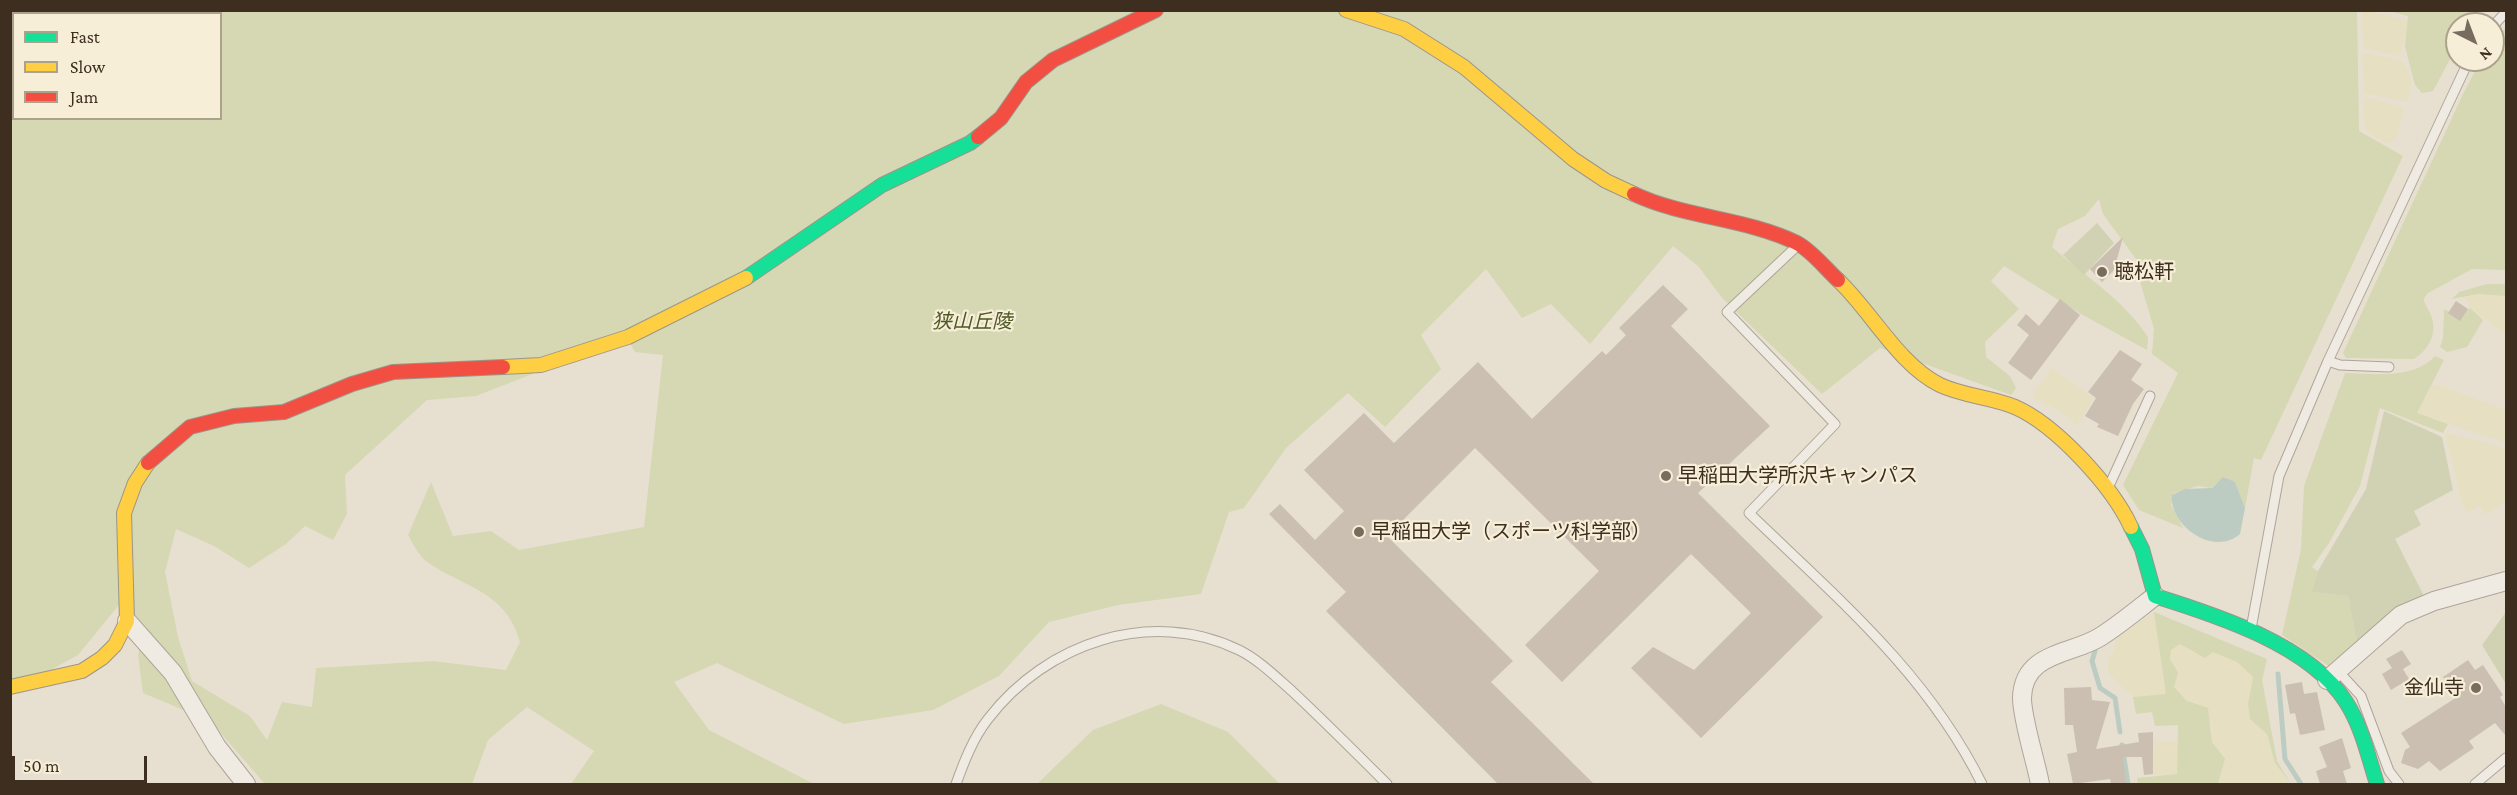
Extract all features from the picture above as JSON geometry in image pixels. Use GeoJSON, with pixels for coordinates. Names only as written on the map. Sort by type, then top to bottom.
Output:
{"type":"FeatureCollection","features":[{"type":"Feature","properties":{"kind":"street"},"geometry":{"type":"LineString","coordinates":[[10,687],[82,671],[102,658],[115,645],[127,621],[124,513],[135,483],[151,459],[190,427],[234,417],[284,412],[352,384],[393,372],[541,365],[628,337],[756,273],[882,185],[970,143],[1001,118],[1026,82],[1053,60],[1156,10]]}},
{"type":"Feature","properties":{"kind":"street"},"geometry":{"type":"LineString","coordinates":[[1346,10],[1404,29],[1464,67],[1573,159],[1606,181],[1638,196],[1689,213],[1768,232],[1799,244],[1842,284],[1914,366],[1940,385],[2014,407],[2043,422],[2108,488],[2127,518],[2142,549],[2156,596]]}},
{"type":"Feature","properties":{"kind":"street"},"geometry":{"type":"LineString","coordinates":[[2332,675],[2401,615],[2434,601],[2506,581]]}},
{"type":"Feature","properties":{"kind":"street"},"geometry":{"type":"LineString","coordinates":[[2156,596],[2182,604],[2250,633],[2332,675],[2358,724],[2377,784]]}},
{"type":"Feature","properties":{"kind":"street"},"geometry":{"type":"LineString","coordinates":[[2040,784],[2022,698],[2028,677],[2039,663],[2049,656],[2085,645],[2100,637],[2156,596]]}},
{"type":"Feature","properties":{"kind":"street"},"geometry":{"type":"LineString","coordinates":[[127,621],[173,673],[217,747],[246,784]]}},
{"type":"Feature","properties":{"kind":"lane"},"geometry":{"type":"LineString","coordinates":[[2250,633],[2279,476],[2328,361],[2463,72]]}},
{"type":"Feature","properties":{"kind":"lane"},"geometry":{"type":"LineString","coordinates":[[1799,244],[1727,312],[1835,424],[1749,513],[1887,646],[1929,696],[1962,745],[1982,784]]}},
{"type":"Feature","properties":{"kind":"lane"},"geometry":{"type":"LineString","coordinates":[[2328,361],[2340,364],[2389,367]]}},
{"type":"Feature","properties":{"kind":"lane"},"geometry":{"type":"LineString","coordinates":[[2108,488],[2150,396]]}},
{"type":"Feature","properties":{"kind":"lane"},"geometry":{"type":"LineString","coordinates":[[956,784],[972,744],[988,719],[1023,684],[1050,662],[1094,641],[1128,632],[1162,631],[1213,641],[1239,650],[1260,663],[1322,719],[1387,784]]}},
{"type":"Feature","properties":{"kind":"lane"},"geometry":{"type":"LineString","coordinates":[[2332,675],[2361,696],[2389,771],[2399,784]]}},
{"type":"Feature","properties":{"kind":"lane"},"geometry":{"type":"LineString","coordinates":[[2475,784],[2506,758]]}},
{"type":"Feature","properties":{"kind":"shaded area"},"geometry":{"type":"Polygon","coordinates":[[[2362,11],[2372,11],[2409,22],[2400,56],[2363,48],[2362,11]]]}},
{"type":"Feature","properties":{"kind":"shaded area"},"geometry":{"type":"Polygon","coordinates":[[[2365,53],[2403,61],[2412,80],[2407,102],[2364,93],[2362,55],[2365,53]]]}},
{"type":"Feature","properties":{"kind":"shaded area"},"geometry":{"type":"Polygon","coordinates":[[[2364,97],[2404,107],[2396,141],[2386,143],[2366,131],[2364,97]]]}},
{"type":"Feature","properties":{"kind":"shaded area"},"geometry":{"type":"Polygon","coordinates":[[[2478,294],[2506,296],[2506,335],[2470,308],[2466,297],[2478,294]]]}},
{"type":"Feature","properties":{"kind":"shaded area"},"geometry":{"type":"Polygon","coordinates":[[[2052,368],[2094,398],[2077,426],[2058,410],[2034,398],[2034,392],[2052,368]]]}},
{"type":"Feature","properties":{"kind":"shaded area"},"geometry":{"type":"Polygon","coordinates":[[[2431,385],[2441,386],[2506,410],[2506,443],[2417,413],[2431,385]]]}},
{"type":"Feature","properties":{"kind":"shaded area"},"geometry":{"type":"Polygon","coordinates":[[[2445,433],[2506,448],[2506,500],[2493,511],[2484,514],[2480,506],[2467,513],[2460,496],[2445,433]]]}},
{"type":"Feature","properties":{"kind":"shaded area"},"geometry":{"type":"Polygon","coordinates":[[[2223,477],[2235,482],[2245,508],[2240,534],[2229,540],[2218,542],[2206,540],[2185,527],[2173,507],[2172,495],[2185,489],[2212,488],[2223,477]]]}},
{"type":"Feature","properties":{"kind":"shaded area"},"geometry":{"type":"Polygon","coordinates":[[[2154,612],[2167,694],[2133,697],[2112,677],[2108,671],[2108,660],[2114,651],[2116,638],[2154,612]]]}},
{"type":"Feature","properties":{"kind":"shaded area"},"geometry":{"type":"Polygon","coordinates":[[[2180,644],[2205,658],[2213,651],[2237,662],[2253,677],[2248,704],[2250,719],[2267,734],[2275,763],[2289,784],[2218,784],[2225,759],[2212,742],[2212,725],[2174,687],[2171,650],[2180,644]]]}},
{"type":"Feature","properties":{"kind":"shaded area"},"geometry":{"type":"Polygon","coordinates":[[[2153,741],[2177,741],[2177,774],[2154,775],[2153,741]]]}},
{"type":"Feature","properties":{"kind":"green space","name":"狭山丘陵"},"geometry":{"type":"Polygon","coordinates":[[[11,11],[2357,11],[2359,131],[2403,156],[2261,460],[2254,458],[2245,508],[2235,482],[2221,480],[2211,488],[2198,486],[2174,493],[2171,505],[2183,528],[2139,510],[2123,485],[2178,373],[2152,354],[2154,329],[2138,275],[2139,263],[2103,214],[2099,199],[2085,216],[2058,229],[2052,247],[2127,311],[2148,337],[2147,350],[2081,314],[2004,266],[1991,281],[2019,309],[1985,342],[1986,357],[2010,376],[2016,388],[2011,395],[1880,348],[1822,394],[1723,299],[1698,266],[1673,246],[1590,344],[1551,304],[1522,318],[1486,269],[1421,335],[1441,369],[1385,427],[1348,393],[1286,448],[1244,508],[1229,512],[1201,594],[1118,605],[1049,622],[999,676],[933,710],[844,724],[717,663],[674,682],[709,730],[814,784],[571,784],[594,751],[527,707],[488,740],[472,784],[265,784],[210,721],[143,693],[138,655],[145,627],[123,600],[78,655],[11,692],[11,11]],[[627,337],[476,396],[427,400],[345,475],[347,514],[333,540],[305,526],[286,544],[249,568],[214,546],[176,529],[165,572],[178,637],[192,681],[250,716],[267,740],[282,702],[312,707],[316,668],[433,661],[506,670],[520,642],[514,625],[505,612],[482,593],[427,562],[408,535],[431,482],[453,536],[491,531],[519,550],[644,527],[663,355],[635,352],[627,337]]]}},
{"type":"Feature","properties":{"kind":"green space"},"geometry":{"type":"Polygon","coordinates":[[[2389,11],[2480,11],[2445,12],[2445,68],[2433,91],[2422,93],[2415,85],[2405,47],[2408,16],[2389,11]]]}},
{"type":"Feature","properties":{"kind":"green space"},"geometry":{"type":"Polygon","coordinates":[[[2505,28],[2506,270],[2472,269],[2428,293],[2424,300],[2432,318],[2432,338],[2425,350],[2414,359],[2346,358],[2343,353],[2475,72],[2505,72],[2505,28]]]}},
{"type":"Feature","properties":{"kind":"green space"},"geometry":{"type":"Polygon","coordinates":[[[2097,223],[2114,243],[2084,275],[2063,255],[2097,223]]]}},
{"type":"Feature","properties":{"kind":"green space"},"geometry":{"type":"Polygon","coordinates":[[[2487,284],[2506,284],[2506,296],[2478,294],[2452,299],[2459,292],[2487,284]]]}},
{"type":"Feature","properties":{"kind":"green space"},"geometry":{"type":"Polygon","coordinates":[[[2470,308],[2483,320],[2467,347],[2447,352],[2440,347],[2443,338],[2444,309],[2459,317],[2470,308]]]}},
{"type":"Feature","properties":{"kind":"green space"},"geometry":{"type":"Polygon","coordinates":[[[2435,356],[2444,360],[2417,413],[2448,424],[2443,433],[2380,408],[2360,486],[2329,543],[2312,567],[2318,571],[2313,592],[2348,596],[2357,643],[2330,667],[2282,635],[2301,549],[2304,486],[2345,373],[2405,372],[2426,363],[2435,356]]]}},
{"type":"Feature","properties":{"kind":"green space"},"geometry":{"type":"Polygon","coordinates":[[[2384,411],[2442,437],[2453,490],[2414,511],[2421,525],[2395,539],[2424,596],[2420,601],[2387,615],[2357,643],[2348,596],[2312,592],[2318,571],[2366,489],[2384,411]]]}},
{"type":"Feature","properties":{"kind":"green space"},"geometry":{"type":"Polygon","coordinates":[[[2154,612],[2267,659],[2262,680],[2277,761],[2291,784],[2275,763],[2267,734],[2250,719],[2248,704],[2253,677],[2237,662],[2213,652],[2205,658],[2180,644],[2171,650],[2170,659],[2178,673],[2174,687],[2187,701],[2208,708],[2212,742],[2225,759],[2218,784],[2138,784],[2137,778],[2177,774],[2178,725],[2155,726],[2152,712],[2136,714],[2133,697],[2166,694],[2154,612]]]}},
{"type":"Feature","properties":{"kind":"green space"},"geometry":{"type":"Polygon","coordinates":[[[2506,612],[2506,684],[2482,645],[2506,612]]]}},
{"type":"Feature","properties":{"kind":"green space"},"geometry":{"type":"Polygon","coordinates":[[[1161,704],[1228,732],[1280,784],[1037,784],[1093,730],[1161,704]]]}},
{"type":"Feature","properties":{"kind":"building"},"geometry":{"type":"Polygon","coordinates":[[[2123,237],[2114,270],[2102,282],[2090,269],[2123,237]]]}},
{"type":"Feature","properties":{"kind":"building"},"geometry":{"type":"Polygon","coordinates":[[[1663,285],[1688,309],[1671,326],[1770,426],[1698,493],[1823,617],[1701,738],[1631,668],[1653,647],[1694,670],[1751,613],[1691,554],[1562,682],[1525,645],[1599,571],[1475,448],[1387,536],[1513,661],[1491,682],[1594,784],[1498,784],[1326,611],[1346,592],[1269,514],[1280,504],[1315,540],[1344,511],[1304,470],[1364,413],[1394,443],[1478,362],[1532,419],[1602,351],[1606,355],[1626,335],[1619,328],[1663,285]]]}},
{"type":"Feature","properties":{"kind":"building"},"geometry":{"type":"Polygon","coordinates":[[[2060,299],[2080,315],[2031,380],[2008,363],[2029,335],[2017,325],[2026,314],[2039,326],[2060,299]]]}},
{"type":"Feature","properties":{"kind":"building"},"geometry":{"type":"Polygon","coordinates":[[[2456,301],[2468,309],[2460,321],[2448,313],[2456,301]]]}},
{"type":"Feature","properties":{"kind":"building"},"geometry":{"type":"Polygon","coordinates":[[[2120,350],[2142,364],[2131,380],[2144,389],[2133,404],[2118,436],[2097,427],[2099,424],[2085,416],[2096,398],[2088,392],[2120,350]]]}},
{"type":"Feature","properties":{"kind":"building"},"geometry":{"type":"Polygon","coordinates":[[[2402,650],[2411,664],[2403,669],[2409,679],[2391,690],[2382,674],[2392,668],[2386,659],[2402,650]]]}},
{"type":"Feature","properties":{"kind":"building"},"geometry":{"type":"Polygon","coordinates":[[[2468,660],[2475,670],[2483,665],[2503,695],[2500,697],[2506,707],[2506,736],[2495,723],[2469,741],[2474,748],[2440,771],[2429,761],[2418,769],[2401,763],[2405,750],[2410,747],[2401,733],[2457,697],[2443,677],[2468,660]]]}},
{"type":"Feature","properties":{"kind":"building"},"geometry":{"type":"Polygon","coordinates":[[[2302,682],[2304,694],[2317,692],[2325,730],[2300,735],[2295,713],[2290,714],[2285,685],[2302,682]]]}},
{"type":"Feature","properties":{"kind":"building"},"geometry":{"type":"Polygon","coordinates":[[[2091,687],[2092,700],[2110,702],[2096,749],[2139,742],[2138,733],[2153,732],[2153,774],[2144,775],[2142,757],[2123,757],[2126,784],[2111,784],[2110,779],[2073,784],[2067,754],[2077,752],[2073,725],[2065,725],[2064,688],[2091,687]]]}},
{"type":"Feature","properties":{"kind":"building"},"geometry":{"type":"Polygon","coordinates":[[[2342,738],[2351,768],[2343,771],[2347,784],[2320,784],[2316,771],[2327,767],[2319,747],[2342,738]]]}},
{"type":"Feature","properties":{"kind":"waterway"},"geometry":{"type":"LineString","coordinates":[[2095,651],[2092,661],[2100,688],[2115,698],[2120,732]]}},
{"type":"Feature","properties":{"kind":"waterway"},"geometry":{"type":"LineString","coordinates":[[2278,674],[2285,759],[2301,784]]}},
{"type":"Feature","properties":{"kind":"waterway"},"geometry":{"type":"LineString","coordinates":[[2122,745],[2128,784]]}},
{"type":"Feature","properties":{"kind":"traffic: fast"},"geometry":{"type":"LineString","coordinates":[[746,278],[882,185],[978,137]]}},
{"type":"Feature","properties":{"kind":"traffic: fast"},"geometry":{"type":"LineString","coordinates":[[2131,527],[2142,549],[2155,596],[2233,623],[2260,635],[2310,664],[2330,682],[2346,702],[2356,721],[2377,784]]}},
{"type":"Feature","properties":{"kind":"traffic: slow"},"geometry":{"type":"LineString","coordinates":[[1346,10],[1404,29],[1464,67],[1573,159],[1606,181],[1634,194]]}},
{"type":"Feature","properties":{"kind":"traffic: slow"},"geometry":{"type":"LineString","coordinates":[[503,367],[541,365],[628,337],[746,278]]}},
{"type":"Feature","properties":{"kind":"traffic: slow"},"geometry":{"type":"LineString","coordinates":[[1838,280],[1898,351],[1925,376],[1949,389],[2015,407],[2031,416],[2065,442],[2111,493],[2131,527]]}},
{"type":"Feature","properties":{"kind":"traffic: slow"},"geometry":{"type":"LineString","coordinates":[[10,687],[82,671],[102,658],[115,645],[127,621],[124,513],[135,483],[148,463]]}},
{"type":"Feature","properties":{"kind":"traffic: jam"},"geometry":{"type":"LineString","coordinates":[[978,137],[1001,118],[1026,82],[1053,60],[1156,10]]}},
{"type":"Feature","properties":{"kind":"traffic: jam"},"geometry":{"type":"LineString","coordinates":[[1634,194],[1674,208],[1757,228],[1797,243],[1813,255],[1838,280]]}},
{"type":"Feature","properties":{"kind":"traffic: jam"},"geometry":{"type":"LineString","coordinates":[[148,463],[190,427],[234,416],[284,412],[352,384],[393,372],[503,367]]}},
{"type":"Feature","properties":{"kind":"place","name":"聴松軒"},"geometry":{"type":"Point","coordinates":[2102,272]}},
{"type":"Feature","properties":{"kind":"place","name":"早稲田大学所沢キャンパス"},"geometry":{"type":"Point","coordinates":[1666,476]}},
{"type":"Feature","properties":{"kind":"place","name":"早稲田大学（スポーツ科学部）"},"geometry":{"type":"Point","coordinates":[1359,532]}},
{"type":"Feature","properties":{"kind":"place","name":"金仙寺"},"geometry":{"type":"Point","coordinates":[2476,688]}}]}
